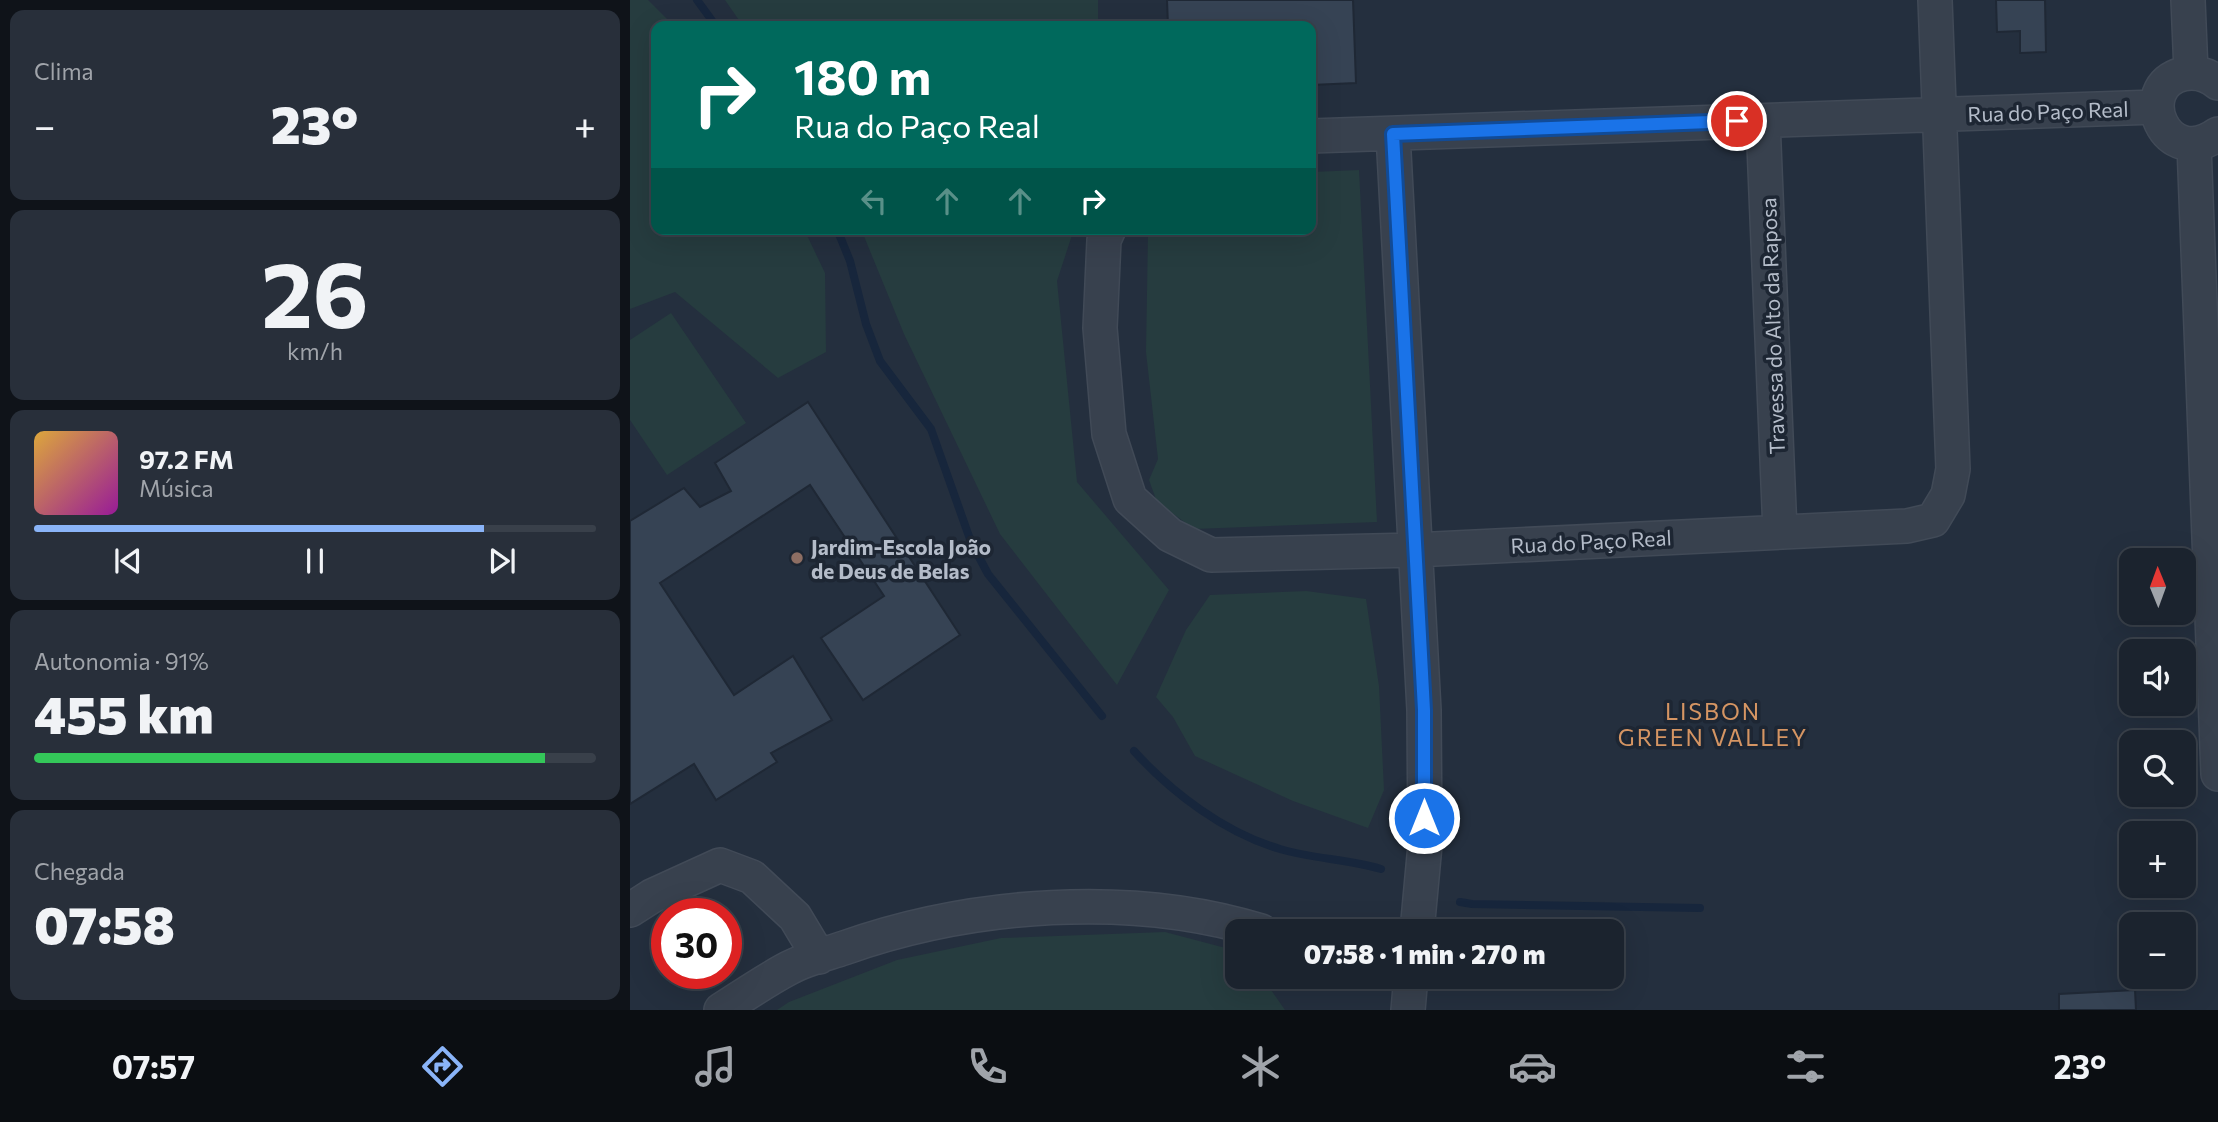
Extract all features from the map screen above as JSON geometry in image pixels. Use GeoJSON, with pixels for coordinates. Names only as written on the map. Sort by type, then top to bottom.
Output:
{"type":"FeatureCollection","features":[{"type":"Feature","properties":{"kind":"street","name":"Rua do Paço Real"},"geometry":{"type":"LineString","coordinates":[[1106,235],[1100,328],[1109,434],[1129,499],[1170,535],[1211,555],[1414,550],[1907,526],[1933,520],[1948,495],[1953,469],[1935,0]]}},
{"type":"Feature","properties":{"kind":"street"},"geometry":{"type":"LineString","coordinates":[[2188,0],[2204,78],[2178,76],[2167,83],[2159,94],[2157,107],[2159,121],[2167,134],[2179,142],[2206,139],[2218,774]]}},
{"type":"Feature","properties":{"kind":"street","name":"Rua do Paço Real"},"geometry":{"type":"LineString","coordinates":[[1316,136],[2157,107]]}},
{"type":"Feature","properties":{"kind":"street","name":"Travessa do Alto da Raposa"},"geometry":{"type":"LineString","coordinates":[[1763,121],[1780,532]]}},
{"type":"Feature","properties":{"kind":"street"},"geometry":{"type":"LineString","coordinates":[[1393,134],[1424,710],[1425,845],[1418,919]]}},
{"type":"Feature","properties":{"kind":"street"},"geometry":{"type":"LineString","coordinates":[[630,910],[652,896],[720,865],[752,877],[795,917],[819,957]]}},
{"type":"Feature","properties":{"kind":"street"},"geometry":{"type":"LineString","coordinates":[[721,1010],[791,967],[878,936],[994,911],[1091,906],[1179,912],[1225,923]]}},
{"type":"Feature","properties":{"kind":"street"},"geometry":{"type":"LineString","coordinates":[[1408,1010],[1410,989]]}},
{"type":"Feature","properties":{"kind":"green space"},"geometry":{"type":"Polygon","coordinates":[[[630,0],[648,0],[669,21],[651,21],[651,235],[807,235],[825,273],[826,352],[778,378],[675,292],[630,309],[630,0]]]}},
{"type":"Feature","properties":{"kind":"green space"},"geometry":{"type":"Polygon","coordinates":[[[725,0],[1098,0],[1098,21],[740,21],[725,0]]]}},
{"type":"Feature","properties":{"kind":"green space"},"geometry":{"type":"Polygon","coordinates":[[[1359,170],[1377,522],[1194,529],[1157,502],[1149,480],[1158,459],[1146,352],[1148,235],[1316,235],[1316,172],[1359,170]]]}},
{"type":"Feature","properties":{"kind":"green space"},"geometry":{"type":"Polygon","coordinates":[[[863,235],[1072,235],[1057,281],[1077,482],[1169,590],[1117,685],[1000,534],[904,334],[863,235]]]}},
{"type":"Feature","properties":{"kind":"green space"},"geometry":{"type":"Polygon","coordinates":[[[671,313],[746,423],[667,475],[630,420],[630,340],[671,313]]]}},
{"type":"Feature","properties":{"kind":"green space"},"geometry":{"type":"Polygon","coordinates":[[[1306,591],[1366,599],[1379,686],[1384,790],[1368,828],[1293,801],[1195,756],[1173,717],[1156,697],[1186,630],[1210,595],[1306,591]]]}},
{"type":"Feature","properties":{"kind":"green space"},"geometry":{"type":"Polygon","coordinates":[[[1165,932],[1225,948],[1225,989],[1270,989],[1285,1010],[777,1010],[789,1002],[897,960],[1001,938],[1165,932]]]}},
{"type":"Feature","properties":{"kind":"building"},"geometry":{"type":"Polygon","coordinates":[[[1167,0],[1353,0],[1356,83],[1316,85],[1316,21],[1168,21],[1167,0]]]}},
{"type":"Feature","properties":{"kind":"building"},"geometry":{"type":"Polygon","coordinates":[[[1996,0],[2045,0],[2046,52],[2020,53],[2020,31],[1997,32],[1996,0]]]}},
{"type":"Feature","properties":{"kind":"building"},"geometry":{"type":"Polygon","coordinates":[[[808,402],[960,635],[863,700],[821,638],[884,596],[810,485],[660,583],[734,695],[793,656],[832,720],[771,753],[777,762],[716,800],[694,764],[630,804],[630,521],[684,488],[700,507],[731,491],[715,463],[808,402]]]}},
{"type":"Feature","properties":{"kind":"building"},"geometry":{"type":"Polygon","coordinates":[[[2135,990],[2136,1010],[2059,1010],[2059,994],[2135,990]]]}},
{"type":"Feature","properties":{"kind":"waterway"},"geometry":{"type":"LineString","coordinates":[[697,0],[712,21]]}},
{"type":"Feature","properties":{"kind":"waterway"},"geometry":{"type":"LineString","coordinates":[[839,235],[880,361],[931,429],[971,542],[988,574],[1102,716]]}},
{"type":"Feature","properties":{"kind":"waterway"},"geometry":{"type":"LineString","coordinates":[[1134,751],[1182,796],[1239,833],[1280,849],[1381,869]]}},
{"type":"Feature","properties":{"kind":"waterway"},"geometry":{"type":"LineString","coordinates":[[1460,902],[1700,908]]}},
{"type":"Feature","properties":{"kind":"place","name":"Jardim-Escola João de Deus de Belas"},"geometry":{"type":"Point","coordinates":[797,558]}},
{"type":"Feature","properties":{"kind":"district","name":"LISBON GREEN VALLEY"},"geometry":{"type":"Point","coordinates":[1713,724]}},
{"type":"Feature","properties":{"kind":"route"},"geometry":{"type":"LineString","coordinates":[[1424,818],[1424,710],[1393,134],[1737,121]]}}]}
